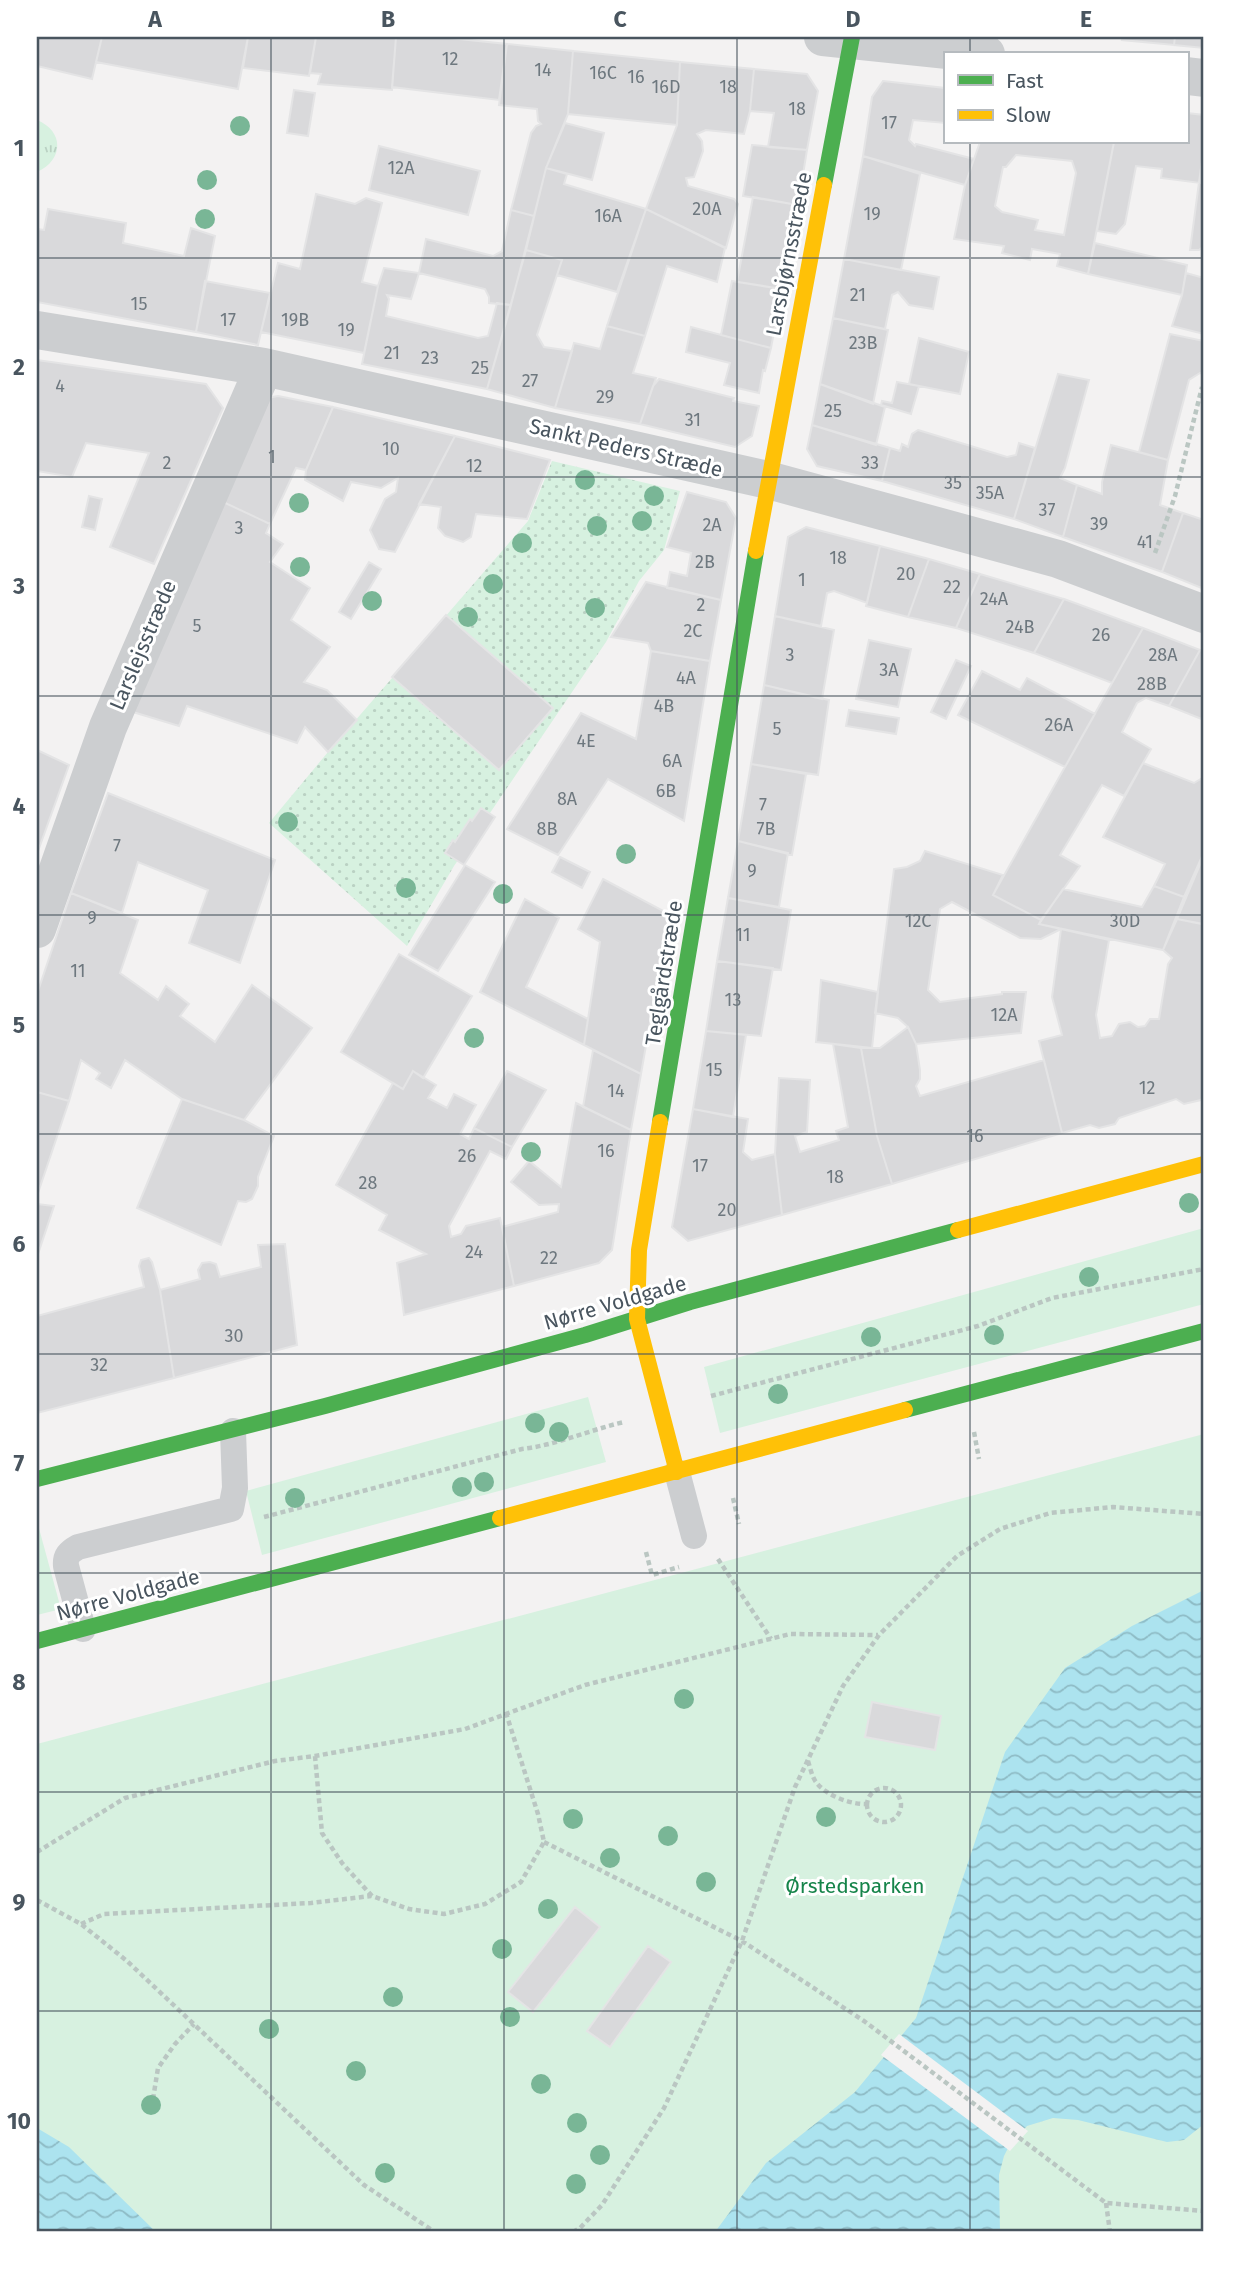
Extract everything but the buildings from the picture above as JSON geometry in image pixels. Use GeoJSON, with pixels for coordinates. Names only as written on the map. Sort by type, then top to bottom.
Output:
{"type":"FeatureCollection","features":[{"type":"Feature","properties":{"kind":"street"},"geometry":{"type":"LineString","coordinates":[[842,38],[968,52]]}},
{"type":"Feature","properties":{"kind":"street","name":"Larsbjørnsstræde"},"geometry":{"type":"LineString","coordinates":[[768,480],[842,38]]}},
{"type":"Feature","properties":{"kind":"street","name":"Sankt Peders Stræde"},"geometry":{"type":"LineString","coordinates":[[37,330],[264,367],[768,480],[1058,559],[1204,614]]}},
{"type":"Feature","properties":{"kind":"street","name":"Larslejsstræde"},"geometry":{"type":"LineString","coordinates":[[37,929],[107,727],[264,367]]}},
{"type":"Feature","properties":{"kind":"street","name":"Teglgårdstræde"},"geometry":{"type":"LineString","coordinates":[[677,1472],[637,1320],[639,1250],[768,480]]}},
{"type":"Feature","properties":{"kind":"street","name":"Nørre Voldgade"},"geometry":{"type":"LineString","coordinates":[[37,1479],[233,1431],[637,1320],[704,1299],[1204,1164]]}},
{"type":"Feature","properties":{"kind":"street","name":"Nørre Voldgade"},"geometry":{"type":"LineString","coordinates":[[37,1641],[1204,1331]]}},
{"type":"Feature","properties":{"kind":"lane"},"geometry":{"type":"LineString","coordinates":[[83,1629],[66,1566],[68,1554],[78,1547],[231,1509],[235,1488],[233,1431]]}},
{"type":"Feature","properties":{"kind":"lane"},"geometry":{"type":"LineString","coordinates":[[677,1472],[694,1536]]}},
{"type":"Feature","properties":{"kind":"path"},"geometry":{"type":"LineString","coordinates":[[1143,591],[1175,496],[1202,387]]}},
{"type":"Feature","properties":{"kind":"path"},"geometry":{"type":"LineString","coordinates":[[711,1396],[978,1326],[1052,1298],[1204,1269]]}},
{"type":"Feature","properties":{"kind":"path"},"geometry":{"type":"LineString","coordinates":[[972,1420],[979,1459]]}},
{"type":"Feature","properties":{"kind":"path"},"geometry":{"type":"LineString","coordinates":[[253,1520],[522,1449],[555,1443],[570,1436],[628,1421]]}},
{"type":"Feature","properties":{"kind":"path"},"geometry":{"type":"LineString","coordinates":[[730,1487],[739,1524]]}},
{"type":"Feature","properties":{"kind":"path"},"geometry":{"type":"LineString","coordinates":[[573,2232],[602,2205],[664,2108],[742,1941],[795,1787],[843,1686],[879,1635],[957,1556],[1000,1530],[1050,1513],[1113,1507],[1204,1514]]}},
{"type":"Feature","properties":{"kind":"path"},"geometry":{"type":"LineString","coordinates":[[646,1552],[652,1574],[691,1564]]}},
{"type":"Feature","properties":{"kind":"path"},"geometry":{"type":"LineString","coordinates":[[717,1558],[771,1639]]}},
{"type":"Feature","properties":{"kind":"path"},"geometry":{"type":"LineString","coordinates":[[37,1853],[125,1798],[275,1761],[465,1729],[585,1685],[790,1634],[879,1635]]}},
{"type":"Feature","properties":{"kind":"path"},"geometry":{"type":"LineString","coordinates":[[81,1924],[104,1914],[311,1903],[372,1896],[409,1909],[444,1914],[485,1904],[521,1882],[544,1842],[538,1814],[506,1713]]}},
{"type":"Feature","properties":{"kind":"path"},"geometry":{"type":"LineString","coordinates":[[315,1756],[322,1833],[342,1863],[372,1896]]}},
{"type":"Feature","properties":{"kind":"path"},"geometry":{"type":"LineString","coordinates":[[808,1760],[816,1782],[834,1796],[867,1804]]}},
{"type":"Feature","properties":{"kind":"path"},"geometry":{"type":"LineString","coordinates":[[884,1788],[895,1793],[901,1805],[895,1818],[881,1822],[870,1816],[867,1804],[872,1792],[884,1788]]}},
{"type":"Feature","properties":{"kind":"path"},"geometry":{"type":"LineString","coordinates":[[544,1842],[742,1941],[864,2021],[1106,2203],[1204,2211]]}},
{"type":"Feature","properties":{"kind":"path"},"geometry":{"type":"LineString","coordinates":[[37,1899],[81,1924],[127,1961],[364,2185],[435,2232]]}},
{"type":"Feature","properties":{"kind":"path"},"geometry":{"type":"LineString","coordinates":[[153,2099],[159,2068],[175,2044],[194,2024]]}},
{"type":"Feature","properties":{"kind":"path"},"geometry":{"type":"LineString","coordinates":[[1106,2203],[1110,2232]]}},
{"type":"Feature","properties":{"kind":"green space"},"geometry":{"type":"Polygon","coordinates":[[[37,120],[52,131],[57,146],[52,160],[37,172],[37,120]]]}},
{"type":"Feature","properties":{"kind":"green space"},"geometry":{"type":"Polygon","coordinates":[[[552,461],[680,491],[664,550],[639,581],[606,642],[454,866],[407,946],[269,823],[528,521],[552,461]]]}},
{"type":"Feature","properties":{"kind":"green space"},"geometry":{"type":"Polygon","coordinates":[[[1204,1228],[1204,1304],[720,1433],[704,1367],[1204,1228]]]}},
{"type":"Feature","properties":{"kind":"green space"},"geometry":{"type":"Polygon","coordinates":[[[588,1397],[606,1462],[262,1555],[246,1491],[588,1397]]]}},
{"type":"Feature","properties":{"kind":"green space","name":"Ørstedsparken"},"geometry":{"type":"Polygon","coordinates":[[[1204,1434],[1204,2232],[37,2232],[37,1744],[1204,1434]]]}},
{"type":"Feature","properties":{"kind":"green space"},"geometry":{"type":"Polygon","coordinates":[[[37,1521],[61,1609],[37,1615],[37,1521]]]}},
{"type":"Feature","properties":{"kind":"water"},"geometry":{"type":"Polygon","coordinates":[[[1204,1590],[1204,2124],[1184,2140],[1167,2142],[1078,2120],[1053,2118],[1027,2126],[1009,2146],[999,2175],[1000,2232],[715,2232],[766,2163],[855,2092],[916,2018],[1005,1752],[1065,1668],[1132,1626],[1204,1590]]]}},
{"type":"Feature","properties":{"kind":"water"},"geometry":{"type":"Polygon","coordinates":[[[37,2128],[69,2147],[156,2232],[37,2232],[37,2128]]]}},
{"type":"Feature","properties":{"kind":"pier"},"geometry":{"type":"Polygon","coordinates":[[[899,2034],[1028,2131],[1010,2151],[881,2055],[899,2034]]]}},
{"type":"Feature","properties":{"kind":"traffic: fast"},"geometry":{"type":"LineString","coordinates":[[824,185],[852,37]]}},
{"type":"Feature","properties":{"kind":"traffic: fast"},"geometry":{"type":"LineString","coordinates":[[660,1122],[756,551]]}},
{"type":"Feature","properties":{"kind":"traffic: fast"},"geometry":{"type":"LineString","coordinates":[[37,1479],[325,1406],[585,1335],[690,1302],[958,1230]]}},
{"type":"Feature","properties":{"kind":"traffic: fast"},"geometry":{"type":"LineString","coordinates":[[905,1410],[1204,1331]]}},
{"type":"Feature","properties":{"kind":"traffic: fast"},"geometry":{"type":"LineString","coordinates":[[37,1641],[500,1518]]}},
{"type":"Feature","properties":{"kind":"traffic: slow"},"geometry":{"type":"LineString","coordinates":[[756,551],[824,185]]}},
{"type":"Feature","properties":{"kind":"traffic: slow"},"geometry":{"type":"LineString","coordinates":[[660,1122],[639,1250],[637,1319],[677,1472]]}},
{"type":"Feature","properties":{"kind":"traffic: slow"},"geometry":{"type":"LineString","coordinates":[[958,1230],[1204,1164]]}},
{"type":"Feature","properties":{"kind":"traffic: slow"},"geometry":{"type":"LineString","coordinates":[[500,1518],[905,1410]]}}]}
